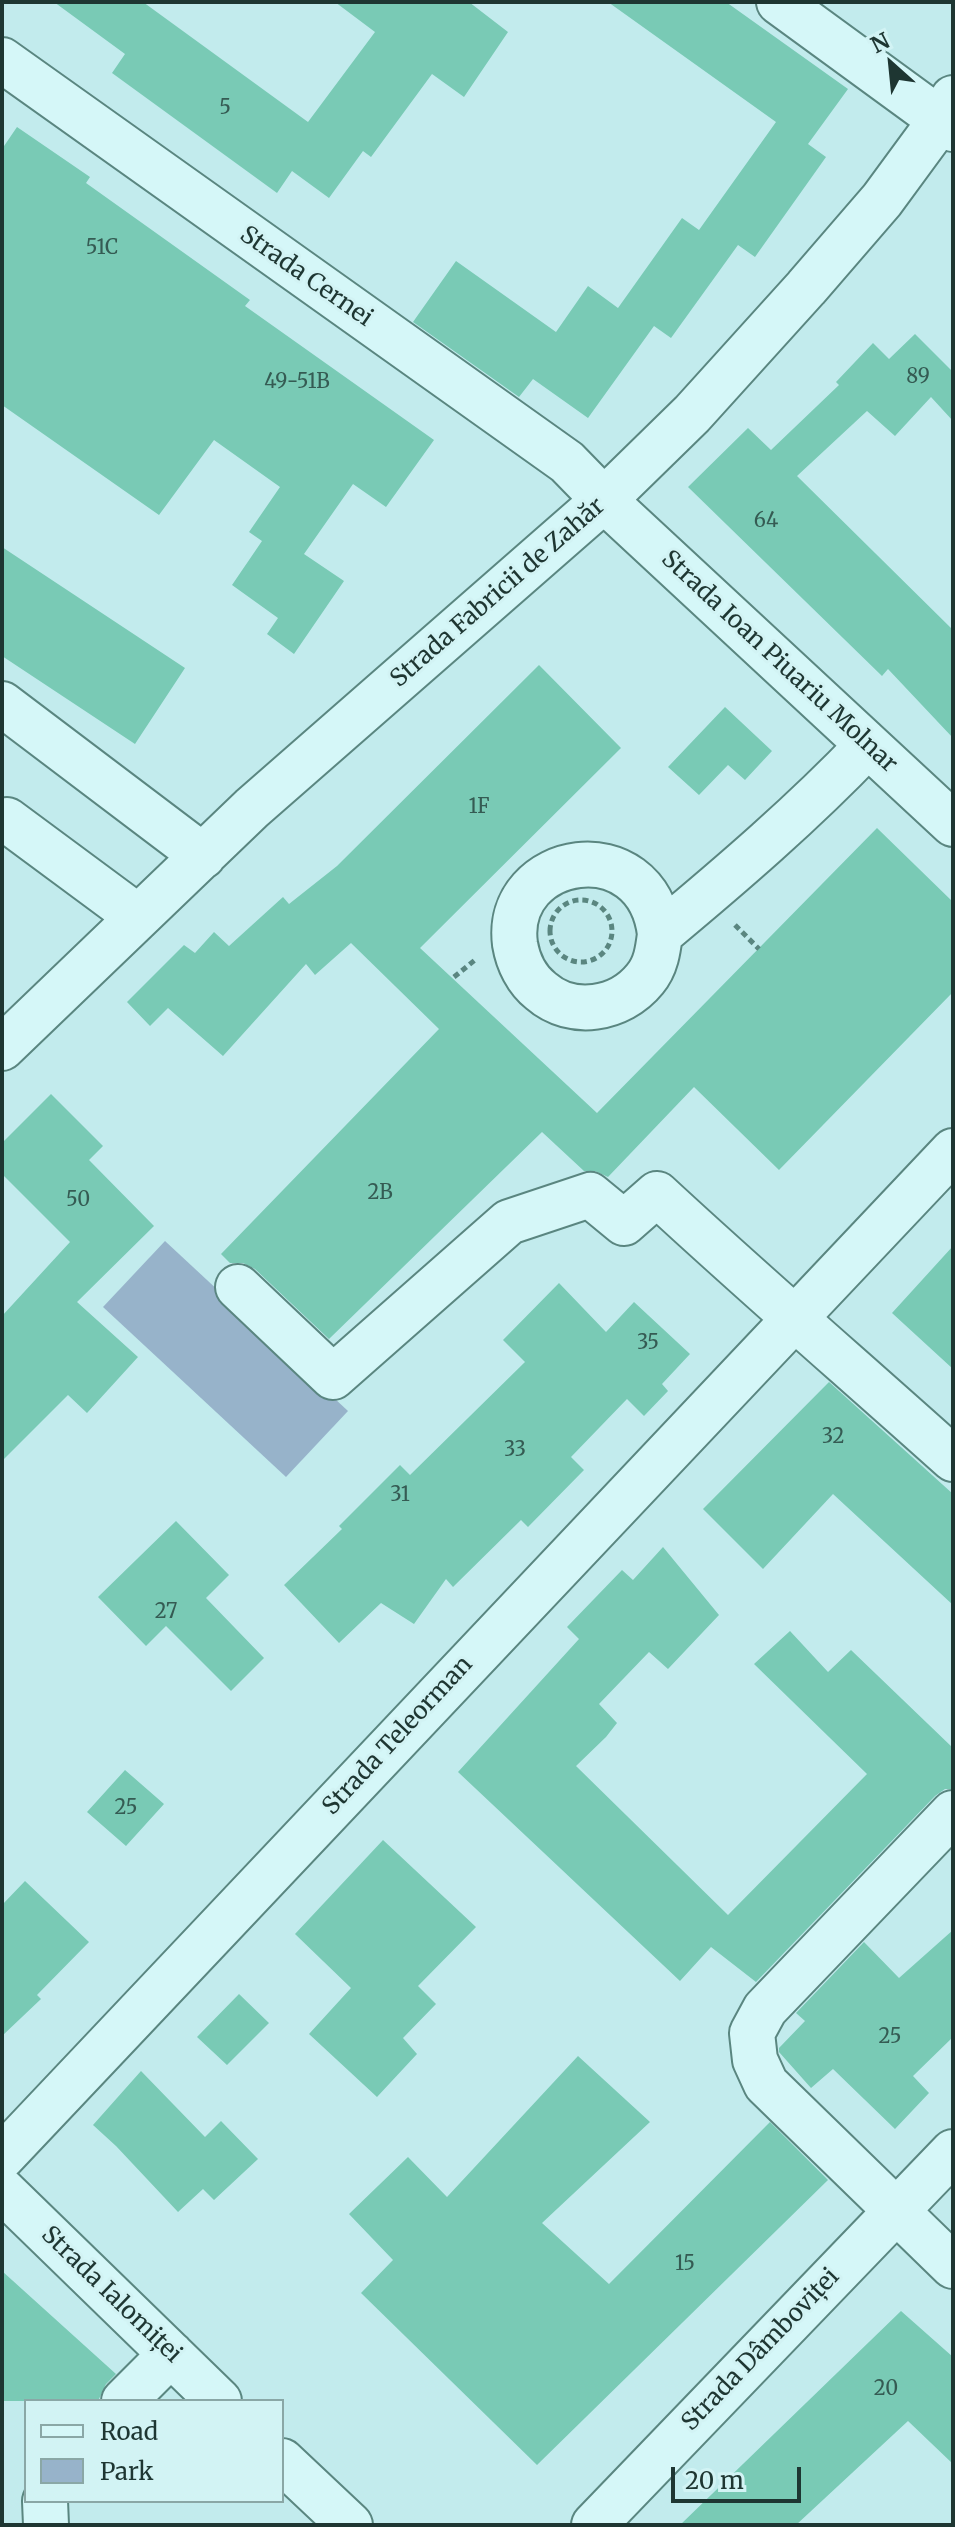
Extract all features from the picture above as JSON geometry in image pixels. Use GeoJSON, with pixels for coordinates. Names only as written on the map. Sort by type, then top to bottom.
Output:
{"type":"FeatureCollection","features":[{"type":"Feature","properties":{"kind":"street"},"geometry":{"type":"LineString","coordinates":[[779,2],[949,116]]}},
{"type":"Feature","properties":{"kind":"street","name":"Strada Cernei"},"geometry":{"type":"LineString","coordinates":[[2,60],[567,462],[604,500]]}},
{"type":"Feature","properties":{"kind":"street","name":"Strada Fabricii de Zahăr"},"geometry":{"type":"LineString","coordinates":[[2,1048],[252,808],[604,500],[692,414],[882,200],[949,116]]}},
{"type":"Feature","properties":{"kind":"street","name":"Strada Ioan Piuariu Molnar"},"geometry":{"type":"LineString","coordinates":[[604,500],[953,824]]}},
{"type":"Feature","properties":{"kind":"street"},"geometry":{"type":"LineString","coordinates":[[2,704],[203,856]]}},
{"type":"Feature","properties":{"kind":"street"},"geometry":{"type":"LineString","coordinates":[[660,934],[785,824],[867,746]]}},
{"type":"Feature","properties":{"kind":"street"},"geometry":{"type":"LineString","coordinates":[[7,820],[138,917]]}},
{"type":"Feature","properties":{"kind":"street","name":"Strada Teleorman"},"geometry":{"type":"LineString","coordinates":[[2,2157],[953,1151]]}},
{"type":"Feature","properties":{"kind":"street"},"geometry":{"type":"LineString","coordinates":[[238,1287],[333,1377],[509,1222],[590,1195],[624,1223],[657,1194],[953,1459]]}},
{"type":"Feature","properties":{"kind":"street"},"geometry":{"type":"LineString","coordinates":[[953,1813],[765,2009],[752,2033],[755,2060],[766,2084],[953,2266]]}},
{"type":"Feature","properties":{"kind":"street","name":"Strada Dâmboviței"},"geometry":{"type":"LineString","coordinates":[[594,2525],[953,2152]]}},
{"type":"Feature","properties":{"kind":"street","name":"Strada Ialomiței"},"geometry":{"type":"LineString","coordinates":[[2,2190],[217,2399]]}},
{"type":"Feature","properties":{"kind":"street"},"geometry":{"type":"LineString","coordinates":[[126,2399],[171,2354]]}},
{"type":"Feature","properties":{"kind":"street"},"geometry":{"type":"LineString","coordinates":[[284,2463],[350,2525]]}},
{"type":"Feature","properties":{"kind":"street"},"geometry":{"type":"LineString","coordinates":[[45,2503],[46,2525]]}},
{"type":"Feature","properties":{"kind":"path"},"geometry":{"type":"LineString","coordinates":[[577,900],[596,904],[610,919],[612,929],[611,940],[599,956],[579,962],[561,955],[550,937],[550,927],[559,909],[577,900]]}},
{"type":"Feature","properties":{"kind":"green space"},"geometry":{"type":"Polygon","coordinates":[[[165,1241],[348,1411],[286,1477],[103,1307],[165,1241]]]}},
{"type":"Feature","properties":{"kind":"building"},"geometry":{"type":"Polygon","coordinates":[[[54,2],[143,2],[308,122],[375,32],[335,2],[469,2],[508,32],[464,97],[432,74],[371,157],[363,151],[329,198],[292,171],[277,193],[112,73],[125,54],[54,2]]]}},
{"type":"Feature","properties":{"kind":"building"},"geometry":{"type":"Polygon","coordinates":[[[608,2],[726,2],[848,89],[808,144],[826,157],[755,257],[738,245],[671,338],[654,326],[588,418],[533,379],[519,397],[413,322],[456,261],[556,332],[588,286],[618,308],[682,218],[699,230],[776,122],[608,2]]]}},
{"type":"Feature","properties":{"kind":"building"},"geometry":{"type":"Polygon","coordinates":[[[17,127],[90,177],[86,183],[250,300],[245,306],[434,440],[386,507],[353,484],[304,554],[344,581],[294,654],[267,634],[278,618],[232,585],[262,541],[249,532],[280,487],[214,440],[159,515],[2,405],[2,149],[17,127]]]}},
{"type":"Feature","properties":{"kind":"building"},"geometry":{"type":"Polygon","coordinates":[[[915,334],[953,372],[953,421],[931,397],[895,436],[867,411],[797,476],[953,630],[953,738],[888,669],[882,676],[688,487],[748,428],[771,450],[839,385],[836,382],[873,343],[889,359],[915,334]]]}},
{"type":"Feature","properties":{"kind":"building"},"geometry":{"type":"Polygon","coordinates":[[[2,547],[185,668],[135,744],[2,656],[2,547]]]}},
{"type":"Feature","properties":{"kind":"building"},"geometry":{"type":"Polygon","coordinates":[[[539,665],[621,748],[420,948],[597,1113],[877,828],[953,902],[953,992],[779,1170],[694,1087],[608,1177],[595,1171],[584,1171],[542,1132],[329,1339],[255,1269],[243,1263],[230,1263],[221,1254],[439,1029],[351,943],[315,975],[306,964],[223,1056],[168,1008],[150,1026],[127,1002],[184,945],[195,953],[214,932],[229,946],[283,897],[289,904],[337,866],[539,665]]]}},
{"type":"Feature","properties":{"kind":"building"},"geometry":{"type":"Polygon","coordinates":[[[725,707],[772,751],[745,780],[728,765],[699,795],[668,767],[725,707]]]}},
{"type":"Feature","properties":{"kind":"building"},"geometry":{"type":"Polygon","coordinates":[[[51,1094],[103,1146],[89,1160],[154,1226],[77,1302],[138,1357],[87,1413],[68,1395],[2,1461],[2,1316],[70,1242],[2,1174],[2,1143],[51,1094]]]}},
{"type":"Feature","properties":{"kind":"building"},"geometry":{"type":"Polygon","coordinates":[[[953,1246],[953,1369],[892,1313],[953,1246]]]}},
{"type":"Feature","properties":{"kind":"building"},"geometry":{"type":"Polygon","coordinates":[[[559,1283],[606,1332],[634,1302],[690,1354],[662,1384],[668,1391],[644,1416],[627,1399],[571,1457],[584,1470],[528,1527],[521,1520],[453,1587],[446,1579],[414,1624],[381,1603],[339,1643],[284,1585],[342,1529],[339,1526],[400,1465],[410,1475],[525,1362],[503,1340],[559,1283]]]}},
{"type":"Feature","properties":{"kind":"building"},"geometry":{"type":"Polygon","coordinates":[[[829,1382],[953,1494],[953,1605],[833,1494],[763,1569],[703,1509],[829,1382]]]}},
{"type":"Feature","properties":{"kind":"building"},"geometry":{"type":"Polygon","coordinates":[[[176,1521],[229,1575],[206,1598],[264,1658],[231,1691],[166,1626],[146,1646],[98,1597],[176,1521]]]}},
{"type":"Feature","properties":{"kind":"building"},"geometry":{"type":"Polygon","coordinates":[[[663,1547],[719,1615],[668,1669],[649,1652],[599,1704],[617,1723],[576,1766],[728,1915],[867,1774],[754,1664],[790,1631],[828,1672],[851,1650],[953,1748],[953,1789],[945,1789],[935,1796],[756,1982],[711,1947],[680,1981],[458,1772],[579,1639],[567,1627],[622,1570],[633,1580],[663,1547]]]}},
{"type":"Feature","properties":{"kind":"building"},"geometry":{"type":"Polygon","coordinates":[[[125,1770],[164,1804],[126,1846],[87,1812],[125,1770]]]}},
{"type":"Feature","properties":{"kind":"building"},"geometry":{"type":"Polygon","coordinates":[[[383,1840],[476,1927],[418,1986],[436,2004],[403,2038],[417,2054],[377,2097],[309,2034],[351,1988],[295,1934],[383,1840]]]}},
{"type":"Feature","properties":{"kind":"building"},"geometry":{"type":"Polygon","coordinates":[[[25,1881],[89,1942],[37,1995],[41,1999],[2,2036],[2,1905],[25,1881]]]}},
{"type":"Feature","properties":{"kind":"building"},"geometry":{"type":"Polygon","coordinates":[[[953,1930],[953,2037],[913,2076],[929,2093],[895,2129],[833,2069],[811,2088],[779,2052],[779,2048],[805,2021],[796,2013],[864,1942],[899,1978],[953,1930]]]}},
{"type":"Feature","properties":{"kind":"building"},"geometry":{"type":"Polygon","coordinates":[[[239,1994],[269,2023],[227,2065],[197,2037],[239,1994]]]}},
{"type":"Feature","properties":{"kind":"building"},"geometry":{"type":"Polygon","coordinates":[[[578,2056],[650,2122],[542,2223],[609,2284],[770,2122],[828,2180],[537,2465],[361,2293],[393,2260],[349,2214],[408,2157],[447,2197],[578,2056]]]}},
{"type":"Feature","properties":{"kind":"building"},"geometry":{"type":"Polygon","coordinates":[[[141,2071],[205,2137],[221,2121],[258,2159],[214,2200],[203,2189],[178,2212],[93,2125],[141,2071]]]}},
{"type":"Feature","properties":{"kind":"building"},"geometry":{"type":"Polygon","coordinates":[[[2,2271],[116,2374],[106,2384],[99,2399],[2,2401],[2,2271]]]}},
{"type":"Feature","properties":{"kind":"building"},"geometry":{"type":"Polygon","coordinates":[[[901,2311],[953,2357],[953,2464],[908,2421],[796,2525],[680,2525],[901,2311]]]}}]}
